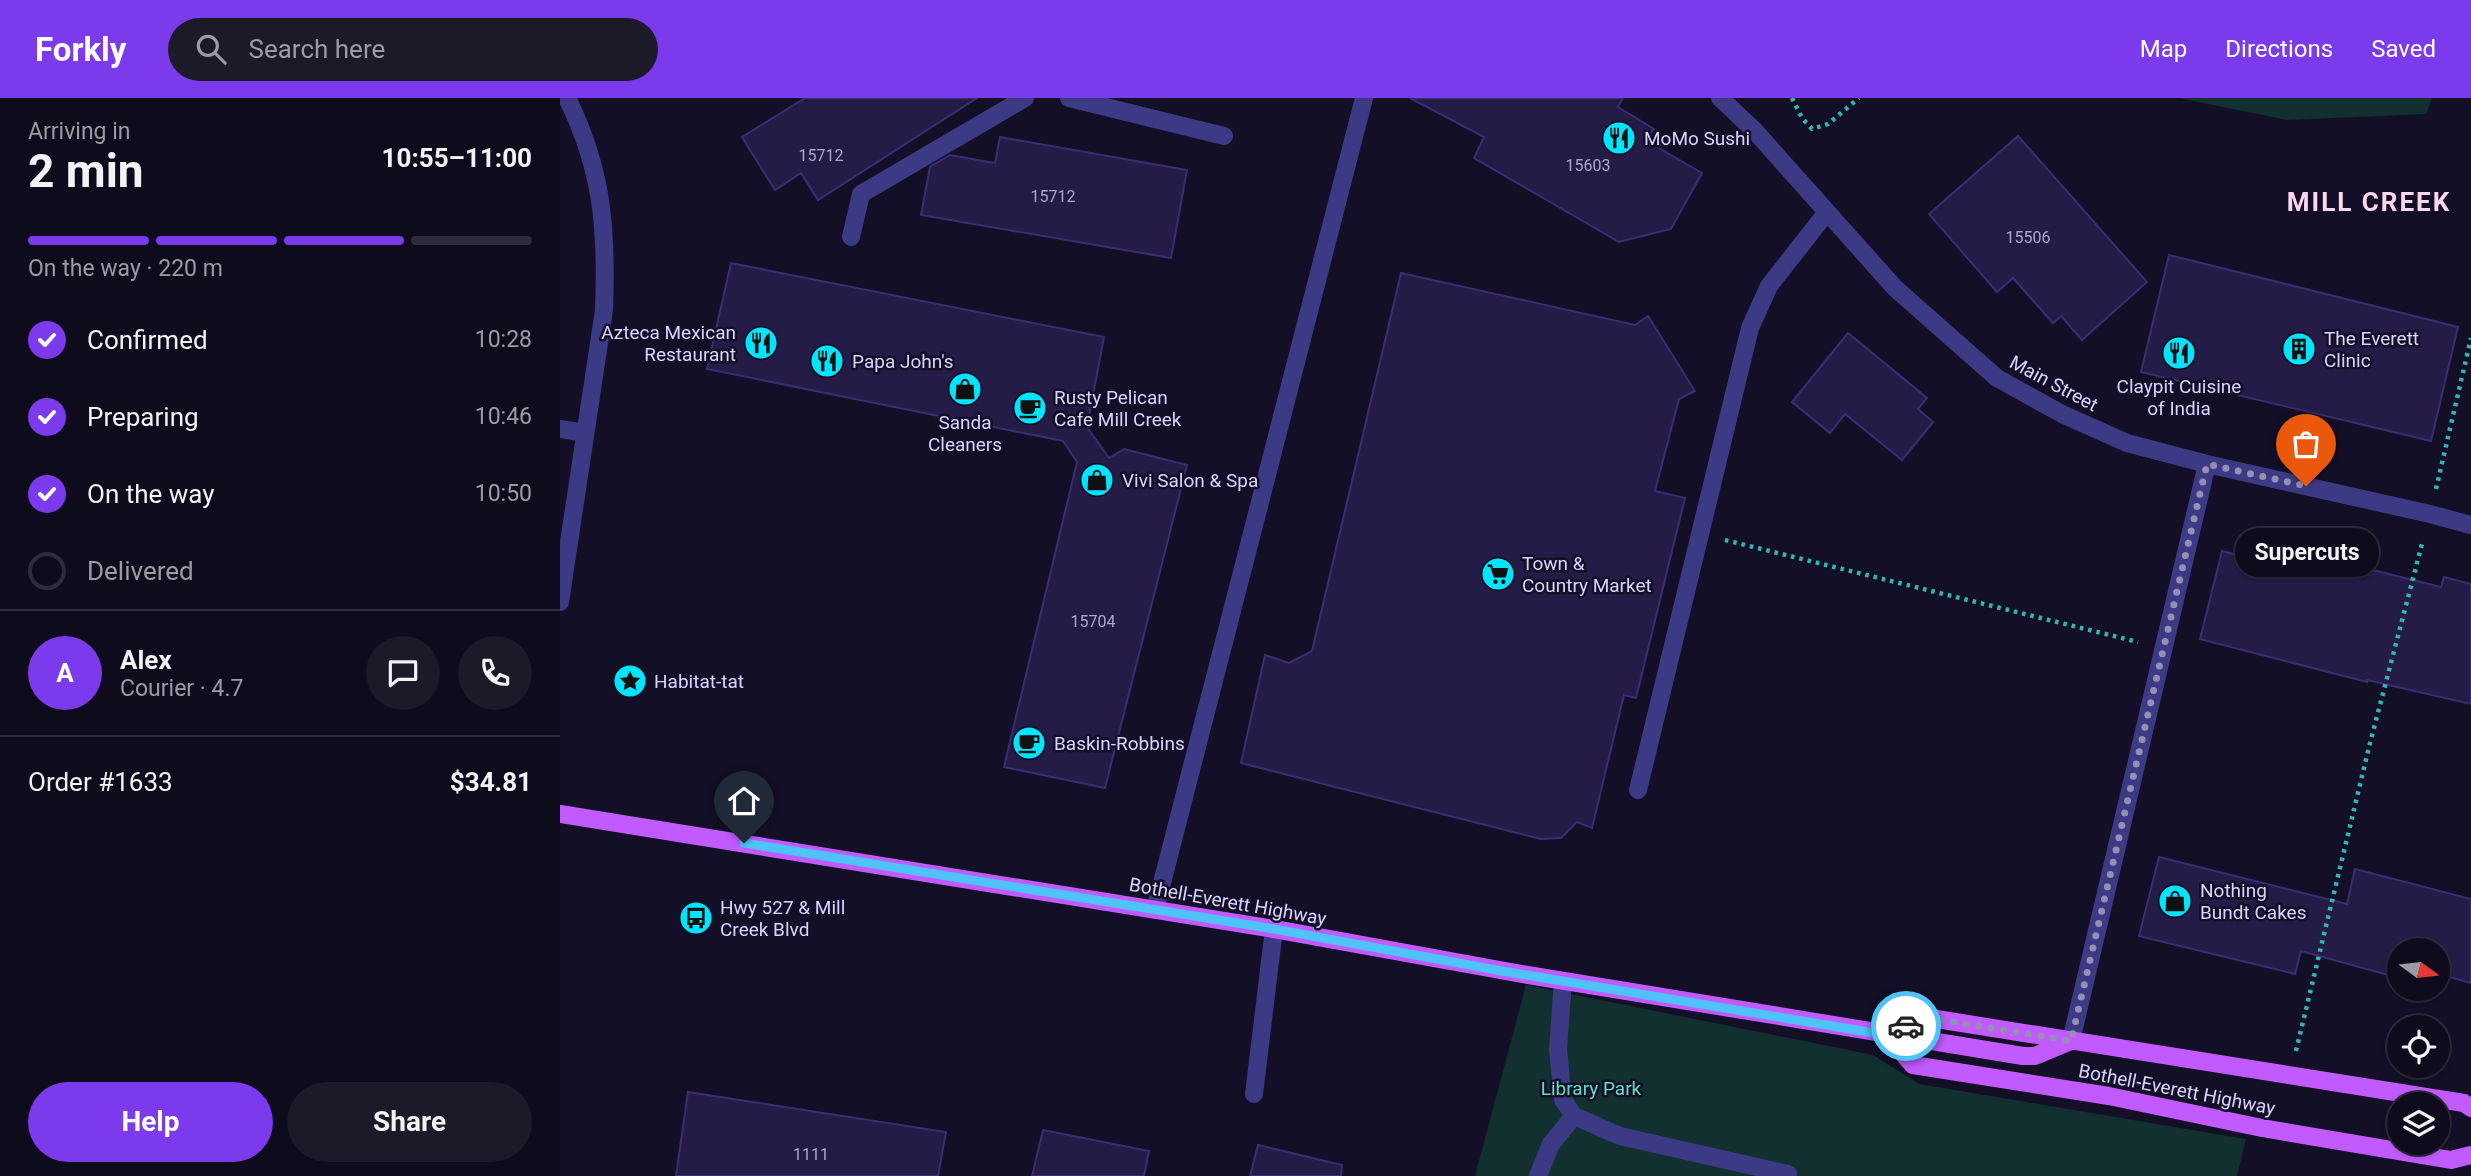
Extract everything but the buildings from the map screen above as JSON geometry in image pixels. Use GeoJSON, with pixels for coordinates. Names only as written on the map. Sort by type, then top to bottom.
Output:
{"type":"FeatureCollection","features":[{"type":"Feature","properties":{"kind":"main road","name":"Bothell-Everett Highway"},"geometry":{"type":"LineString","coordinates":[[560,814],[1274,929],[1887,1035],[1924,1017],[2290,1074],[2464,1103],[2471,1108]]}},
{"type":"Feature","properties":{"kind":"main road","name":"Bothell-Everett Highway"},"geometry":{"type":"LineString","coordinates":[[1887,1035],[1913,1065],[2109,1096],[2262,1128],[2451,1160],[2471,1155]]}},
{"type":"Feature","properties":{"kind":"street"},"geometry":{"type":"LineString","coordinates":[[560,602],[604,310],[606,267],[599,184],[590,152],[567,98]]}},
{"type":"Feature","properties":{"kind":"street"},"geometry":{"type":"LineString","coordinates":[[851,236],[861,194],[1026,98]]}},
{"type":"Feature","properties":{"kind":"street"},"geometry":{"type":"LineString","coordinates":[[1069,98],[1224,136]]}},
{"type":"Feature","properties":{"kind":"street"},"geometry":{"type":"LineString","coordinates":[[1155,910],[1364,98]]}},
{"type":"Feature","properties":{"kind":"street","name":"Main Street"},"geometry":{"type":"LineString","coordinates":[[1720,98],[1754,130],[1895,288],[1997,377],[2062,414],[2127,443],[2471,525]]}},
{"type":"Feature","properties":{"kind":"street"},"geometry":{"type":"LineString","coordinates":[[1638,790],[1750,328],[1769,286],[1827,212]]}},
{"type":"Feature","properties":{"kind":"street"},"geometry":{"type":"LineString","coordinates":[[560,429],[586,433]]}},
{"type":"Feature","properties":{"kind":"street"},"geometry":{"type":"LineString","coordinates":[[2071,1041],[2207,464]]}},
{"type":"Feature","properties":{"kind":"street"},"geometry":{"type":"LineString","coordinates":[[1254,1094],[1274,929]]}},
{"type":"Feature","properties":{"kind":"street"},"geometry":{"type":"LineString","coordinates":[[1563,981],[1558,1049],[1563,1100],[1574,1116],[1620,1136],[1788,1174]]}},
{"type":"Feature","properties":{"kind":"street"},"geometry":{"type":"LineString","coordinates":[[1538,1176],[1551,1144],[1574,1116]]}},
{"type":"Feature","properties":{"kind":"path"},"geometry":{"type":"LineString","coordinates":[[1792,98],[1802,118],[1812,129],[1828,124],[1859,98]]}},
{"type":"Feature","properties":{"kind":"path"},"geometry":{"type":"LineString","coordinates":[[2436,489],[2471,338]]}},
{"type":"Feature","properties":{"kind":"path"},"geometry":{"type":"LineString","coordinates":[[1700,534],[2163,648]]}},
{"type":"Feature","properties":{"kind":"path"},"geometry":{"type":"LineString","coordinates":[[2290,1074],[2369,747],[2424,539]]}},
{"type":"Feature","properties":{"kind":"green space"},"geometry":{"type":"Polygon","coordinates":[[[2179,98],[2432,98],[2426,114],[2287,120],[2179,98]]]}},
{"type":"Feature","properties":{"kind":"green space","name":"Library Park"},"geometry":{"type":"Polygon","coordinates":[[[1526,985],[1873,1055],[1919,1084],[2246,1139],[2237,1176],[1475,1176],[1526,985]]]}},
{"type":"Feature","properties":{"kind":"way so far"},"geometry":{"type":"LineString","coordinates":[[1906,1026],[1924,1017],[2071,1041],[2207,464],[2306,486]]}},
{"type":"Feature","properties":{"kind":"place","name":"MoMo Sushi"},"geometry":{"type":"Point","coordinates":[1619,138]}},
{"type":"Feature","properties":{"kind":"place","name":"Azteca Mexican Restaurant"},"geometry":{"type":"Point","coordinates":[761,343]}},
{"type":"Feature","properties":{"kind":"place","name":"The Everett Clinic"},"geometry":{"type":"Point","coordinates":[2299,349]}},
{"type":"Feature","properties":{"kind":"place","name":"Claypit Cuisine of India"},"geometry":{"type":"Point","coordinates":[2179,353]}},
{"type":"Feature","properties":{"kind":"place","name":"Papa John's"},"geometry":{"type":"Point","coordinates":[827,361]}},
{"type":"Feature","properties":{"kind":"place","name":"Sanda Cleaners"},"geometry":{"type":"Point","coordinates":[965,389]}},
{"type":"Feature","properties":{"kind":"place","name":"Rusty Pelican Cafe Mill Creek"},"geometry":{"type":"Point","coordinates":[1030,408]}},
{"type":"Feature","properties":{"kind":"place","name":"Vivi Salon & Spa"},"geometry":{"type":"Point","coordinates":[1097,480]}},
{"type":"Feature","properties":{"kind":"place","name":"Supercuts"},"geometry":{"type":"Point","coordinates":[2306,486]}},
{"type":"Feature","properties":{"kind":"place","name":"Town & Country Market"},"geometry":{"type":"Point","coordinates":[1498,574]}},
{"type":"Feature","properties":{"kind":"place","name":"Habitat-tat"},"geometry":{"type":"Point","coordinates":[630,681]}},
{"type":"Feature","properties":{"kind":"place","name":"Baskin-Robbins"},"geometry":{"type":"Point","coordinates":[1029,743]}},
{"type":"Feature","properties":{"kind":"place","name":"Nothing Bundt Cakes"},"geometry":{"type":"Point","coordinates":[2175,901]}},
{"type":"Feature","properties":{"kind":"place","name":"Hwy 527 & Mill Creek Blvd"},"geometry":{"type":"Point","coordinates":[696,918]}},
{"type":"Feature","properties":{"kind":"district","name":"MILL CREEK"},"geometry":{"type":"Point","coordinates":[2369,202]}},
{"type":"Feature","properties":{"kind":"route"},"geometry":{"type":"LineString","coordinates":[[744,843],[1274,929],[1502,971],[1887,1035],[1906,1026]]}}]}
